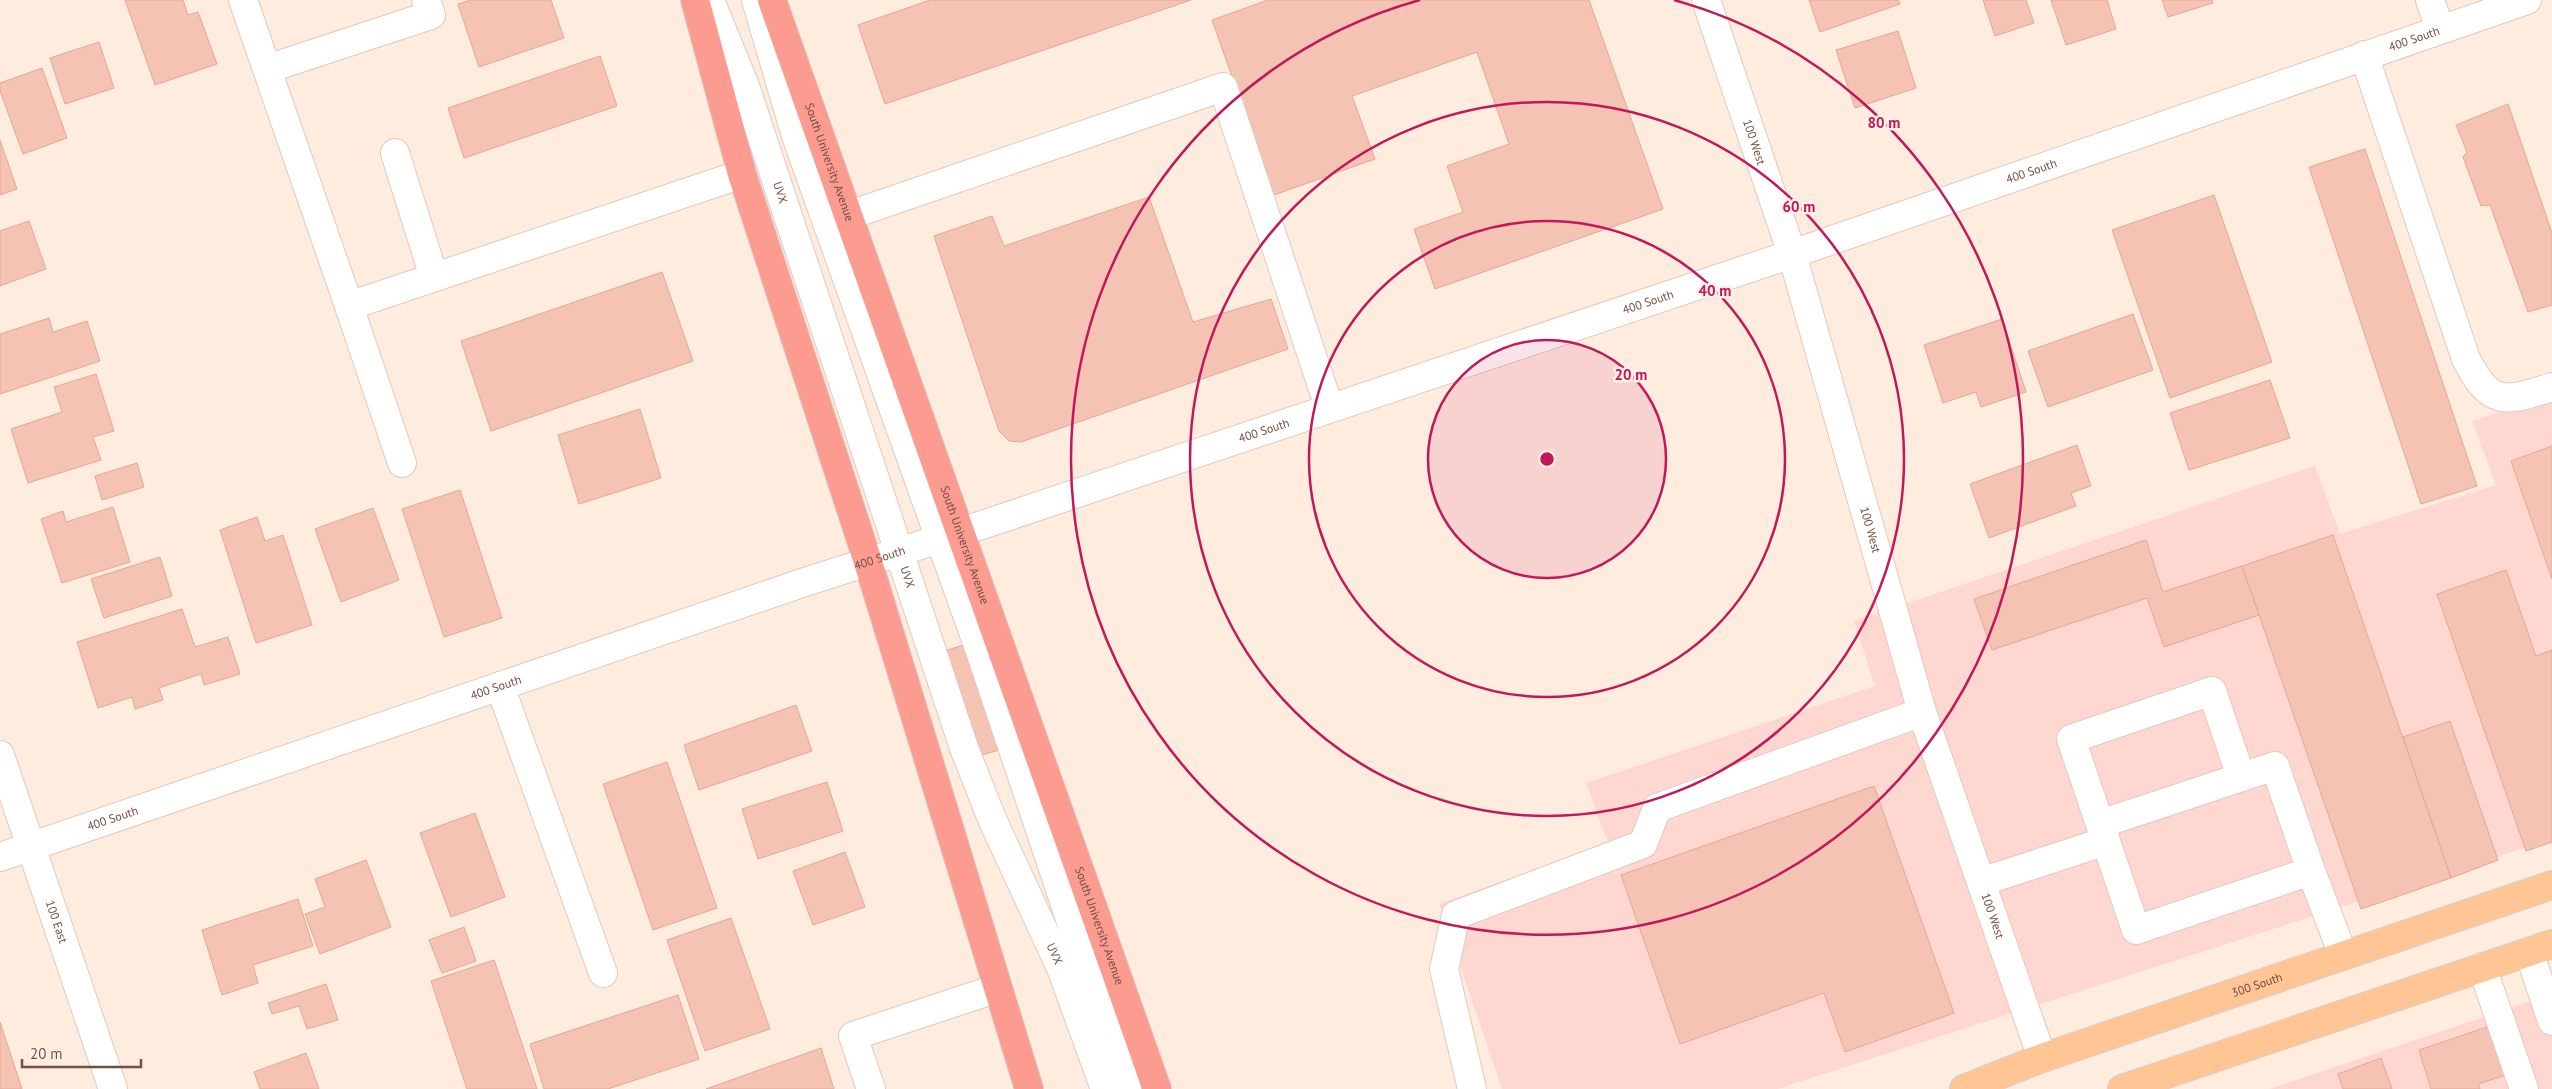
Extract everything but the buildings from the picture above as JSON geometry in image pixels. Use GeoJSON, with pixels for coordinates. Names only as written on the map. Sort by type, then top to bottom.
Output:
{"type":"FeatureCollection","features":[{"type":"Feature","properties":{"kind":"highway"},"geometry":{"type":"LineString","coordinates":[[695,0],[742,174],[868,562],[1028,1089]]}},
{"type":"Feature","properties":{"kind":"highway","name":"South University Avenue"},"geometry":{"type":"LineString","coordinates":[[772,0],[850,215],[951,535],[1157,1089]]}},
{"type":"Feature","properties":{"kind":"main road","name":"300 South"},"geometry":{"type":"LineString","coordinates":[[1964,1089],[2042,1058],[2552,885]]}},
{"type":"Feature","properties":{"kind":"main road"},"geometry":{"type":"LineString","coordinates":[[2122,1089],[2540,948]]}},
{"type":"Feature","properties":{"kind":"street"},"geometry":{"type":"LineString","coordinates":[[267,69],[431,15],[426,0]]}},
{"type":"Feature","properties":{"kind":"street","name":"UVX"},"geometry":{"type":"LineString","coordinates":[[710,0],[745,86],[977,783],[1061,968],[1105,1089]]}},
{"type":"Feature","properties":{"kind":"street","name":"UVX"},"geometry":{"type":"LineString","coordinates":[[756,0],[796,136],[951,535],[1128,1089]]}},
{"type":"Feature","properties":{"kind":"street","name":"100 West"},"geometry":{"type":"LineString","coordinates":[[1706,0],[1792,254],[1922,712],[2042,1058]]}},
{"type":"Feature","properties":{"kind":"street"},"geometry":{"type":"LineString","coordinates":[[2430,0],[2440,29]]}},
{"type":"Feature","properties":{"kind":"street","name":"400 South"},"geometry":{"type":"LineString","coordinates":[[0,857],[868,562],[1792,254],[2526,0]]}},
{"type":"Feature","properties":{"kind":"street"},"geometry":{"type":"LineString","coordinates":[[251,2],[267,69],[402,463]]}},
{"type":"Feature","properties":{"kind":"street"},"geometry":{"type":"LineString","coordinates":[[2364,55],[2390,127],[2466,359],[2476,380],[2489,393],[2506,399],[2552,387]]}},
{"type":"Feature","properties":{"kind":"street"},"geometry":{"type":"LineString","coordinates":[[850,215],[1223,87],[1329,408]]}},
{"type":"Feature","properties":{"kind":"street"},"geometry":{"type":"LineString","coordinates":[[395,153],[434,277]]}},
{"type":"Feature","properties":{"kind":"street"},"geometry":{"type":"LineString","coordinates":[[349,306],[742,174]]}},
{"type":"Feature","properties":{"kind":"street"},"geometry":{"type":"LineString","coordinates":[[500,686],[603,973]]}},
{"type":"Feature","properties":{"kind":"street"},"geometry":{"type":"LineString","coordinates":[[2241,777],[2212,691],[2071,739],[2136,930],[2311,871]]}},
{"type":"Feature","properties":{"kind":"street"},"geometry":{"type":"LineString","coordinates":[[1472,1089],[1444,969],[1456,915],[1644,844],[1658,808],[1922,712]]}},
{"type":"Feature","properties":{"kind":"street","name":"100 East"},"geometry":{"type":"LineString","coordinates":[[0,755],[113,1089]]}},
{"type":"Feature","properties":{"kind":"street"},"geometry":{"type":"LineString","coordinates":[[1981,882],[2241,777],[2275,766],[2311,871],[2343,955]]}},
{"type":"Feature","properties":{"kind":"street"},"geometry":{"type":"LineString","coordinates":[[2540,948],[2552,1021]]}},
{"type":"Feature","properties":{"kind":"street"},"geometry":{"type":"LineString","coordinates":[[2482,967],[2524,1089]]}},
{"type":"Feature","properties":{"kind":"street"},"geometry":{"type":"LineString","coordinates":[[871,1089],[854,1036],[998,988]]}},
{"type":"Feature","properties":{"kind":"shaded area"},"geometry":{"type":"Polygon","coordinates":[[[2552,395],[2552,839],[1777,1089],[1502,1089],[1439,904],[1608,843],[1586,783],[1875,686],[1854,621],[2315,466],[2340,534],[2496,485],[2472,421],[2552,395]]]}},
{"type":"Feature","properties":{"kind":"shaded area"},"geometry":{"type":"Polygon","coordinates":[[[2552,994],[2552,1089],[2270,1089],[2552,994]]]}}]}
